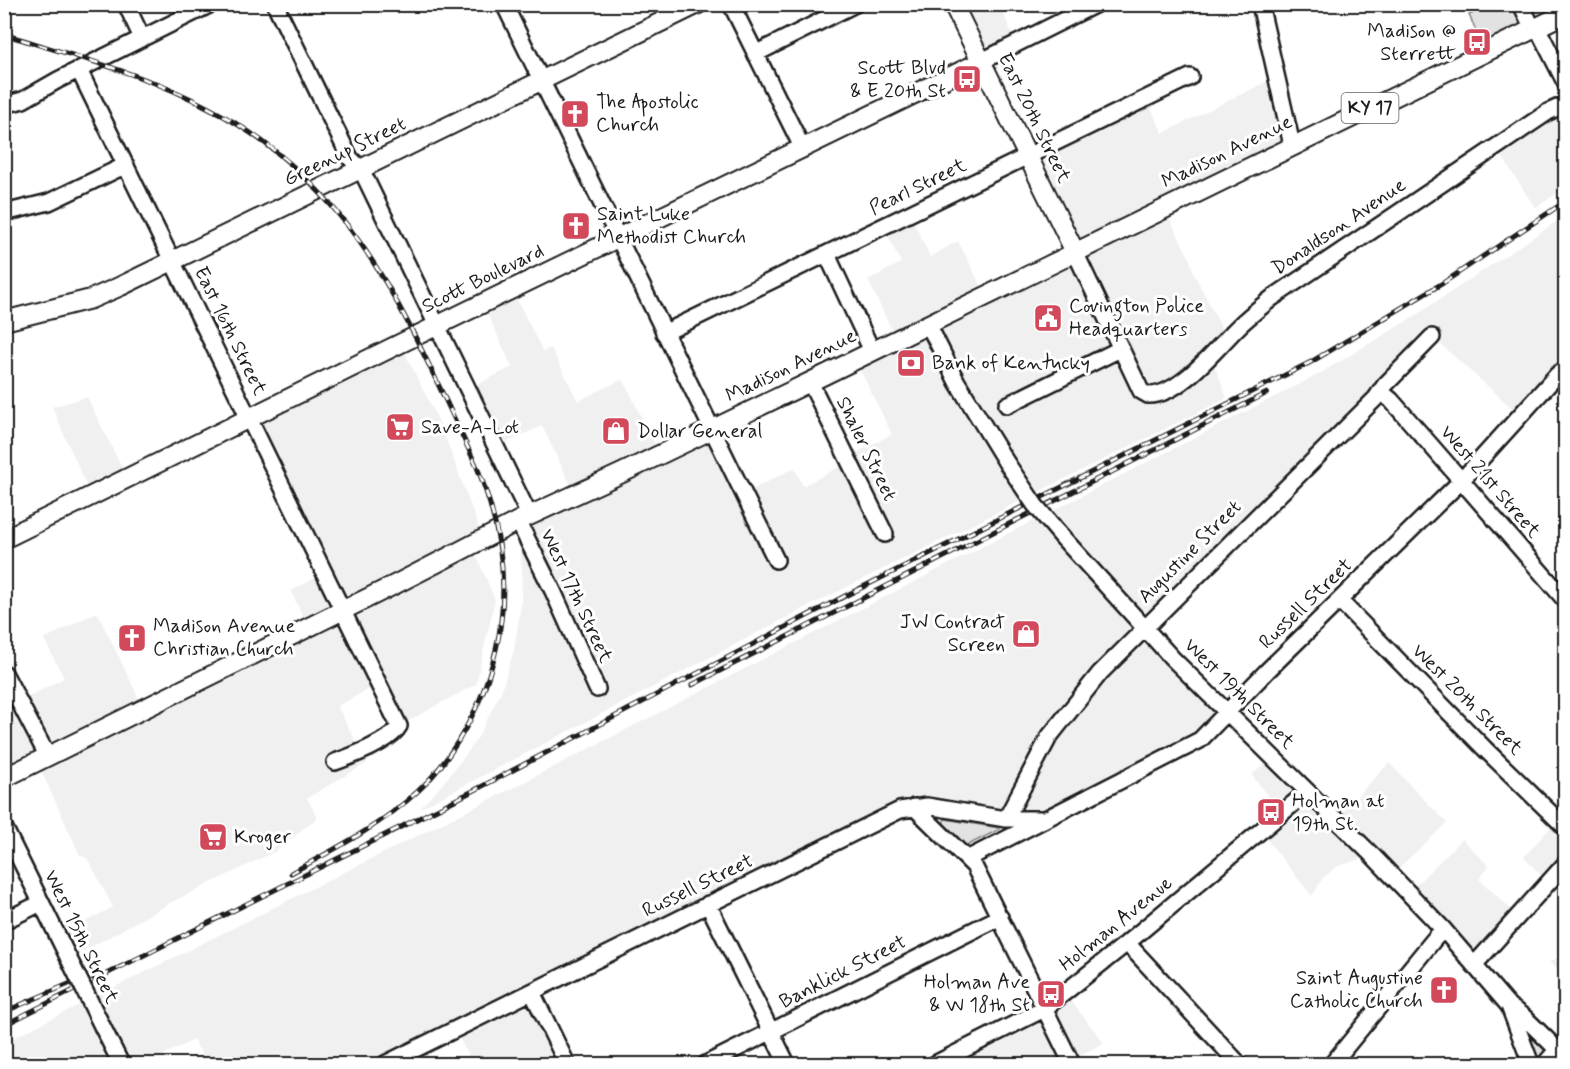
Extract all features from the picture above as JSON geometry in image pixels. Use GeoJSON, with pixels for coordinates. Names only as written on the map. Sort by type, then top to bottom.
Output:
{"type":"FeatureCollection","features":[{"type":"Feature","properties":{"kind":"main road","name":"Greenup Street"},"geometry":{"type":"LineString","coordinates":[[4,321],[91,299],[698,4]]}},
{"type":"Feature","properties":{"kind":"main road","name":"East 20th Street"},"geometry":{"type":"LineString","coordinates":[[953,4],[1075,252]]}},
{"type":"Feature","properties":{"kind":"main road","name":"Madison Avenue"},"geometry":{"type":"LineString","coordinates":[[4,778],[343,611],[523,518],[810,382],[1566,13]]}},
{"type":"Feature","properties":{"kind":"main road","name":"Scott Boulevard"},"geometry":{"type":"LineString","coordinates":[[4,539],[982,61]]}},
{"type":"Feature","properties":{"kind":"street"},"geometry":{"type":"LineString","coordinates":[[126,4],[142,38]]}},
{"type":"Feature","properties":{"kind":"street"},"geometry":{"type":"LineString","coordinates":[[4,105],[23,100],[211,4]]}},
{"type":"Feature","properties":{"kind":"street","name":"West 17th Street"},"geometry":{"type":"LineString","coordinates":[[275,4],[350,158],[361,169],[437,327],[597,689]]}},
{"type":"Feature","properties":{"kind":"street"},"geometry":{"type":"LineString","coordinates":[[504,4],[776,560]]}},
{"type":"Feature","properties":{"kind":"street"},"geometry":{"type":"LineString","coordinates":[[731,4],[803,149]]}},
{"type":"Feature","properties":{"kind":"street"},"geometry":{"type":"LineString","coordinates":[[755,54],[855,4]]}},
{"type":"Feature","properties":{"kind":"street"},"geometry":{"type":"LineString","coordinates":[[982,61],[1096,4]]}},
{"type":"Feature","properties":{"kind":"street"},"geometry":{"type":"LineString","coordinates":[[1260,4],[1292,145]]}},
{"type":"Feature","properties":{"kind":"street"},"geometry":{"type":"LineString","coordinates":[[1521,4],[1533,29],[1540,33],[1566,84]]}},
{"type":"Feature","properties":{"kind":"street","name":"East 16th Street"},"geometry":{"type":"LineString","coordinates":[[79,70],[399,726],[396,733],[384,740],[335,762]]}},
{"type":"Feature","properties":{"kind":"street","name":"Pearl Street"},"geometry":{"type":"LineString","coordinates":[[664,333],[1190,77]]}},
{"type":"Feature","properties":{"kind":"street","name":"Donaldson Avenue"},"geometry":{"type":"LineString","coordinates":[[1120,349],[1141,391],[1148,395],[1163,394],[1193,372],[1239,325],[1272,298],[1548,112],[1566,104]]}},
{"type":"Feature","properties":{"kind":"street"},"geometry":{"type":"LineString","coordinates":[[4,213],[50,202],[126,165]]}},
{"type":"Feature","properties":{"kind":"street"},"geometry":{"type":"LineString","coordinates":[[1007,405],[1120,349],[1075,252]]}},
{"type":"Feature","properties":{"kind":"street"},"geometry":{"type":"LineString","coordinates":[[829,254],[830,261],[872,351]]}},
{"type":"Feature","properties":{"kind":"street","name":"West 19th Street"},"geometry":{"type":"LineString","coordinates":[[928,324],[957,382],[1006,462],[1035,505],[1063,538],[1172,658],[1372,855],[1444,930],[1509,1006],[1524,1017],[1561,1054]]}},
{"type":"Feature","properties":{"kind":"street","name":"Augustine Street"},"geometry":{"type":"LineString","coordinates":[[1006,819],[1049,737],[1100,673],[1432,337]]}},
{"type":"Feature","properties":{"kind":"street","name":"Russell Street"},"geometry":{"type":"LineString","coordinates":[[967,859],[1200,740],[1461,482],[1557,375],[1563,373]]}},
{"type":"Feature","properties":{"kind":"street","name":"Shaler Street"},"geometry":{"type":"LineString","coordinates":[[810,382],[885,534]]}},
{"type":"Feature","properties":{"kind":"street","name":"West 21st Street"},"geometry":{"type":"LineString","coordinates":[[1380,391],[1398,408],[1566,601]]}},
{"type":"Feature","properties":{"kind":"street","name":"West 20th Street"},"geometry":{"type":"LineString","coordinates":[[1340,601],[1566,828]]}},
{"type":"Feature","properties":{"kind":"street"},"geometry":{"type":"LineString","coordinates":[[4,673],[48,757]]}},
{"type":"Feature","properties":{"kind":"street","name":"Holman Avenue"},"geometry":{"type":"LineString","coordinates":[[935,1065],[1044,1009],[1307,792]]}},
{"type":"Feature","properties":{"kind":"street","name":"Russell Street"},"geometry":{"type":"LineString","coordinates":[[385,1065],[900,810],[927,806],[1006,819],[1043,819]]}},
{"type":"Feature","properties":{"kind":"street"},"geometry":{"type":"LineString","coordinates":[[914,807],[974,866],[1072,1065]]}},
{"type":"Feature","properties":{"kind":"street","name":"West 15th Street"},"geometry":{"type":"LineString","coordinates":[[4,827],[121,1065]]}},
{"type":"Feature","properties":{"kind":"street"},"geometry":{"type":"LineString","coordinates":[[1474,964],[1566,863]]}},
{"type":"Feature","properties":{"kind":"street"},"geometry":{"type":"LineString","coordinates":[[4,921],[41,903]]}},
{"type":"Feature","properties":{"kind":"street"},"geometry":{"type":"LineString","coordinates":[[708,904],[787,1065]]}},
{"type":"Feature","properties":{"kind":"street","name":"Banklick Street"},"geometry":{"type":"LineString","coordinates":[[706,1065],[1000,917]]}},
{"type":"Feature","properties":{"kind":"street"},"geometry":{"type":"LineString","coordinates":[[1332,1065],[1444,930]]}},
{"type":"Feature","properties":{"kind":"street"},"geometry":{"type":"LineString","coordinates":[[1127,942],[1239,1065]]}},
{"type":"Feature","properties":{"kind":"street"},"geometry":{"type":"LineString","coordinates":[[532,992],[567,1065]]}},
{"type":"Feature","properties":{"kind":"street"},"geometry":{"type":"LineString","coordinates":[[1509,1006],[1531,1065]]}},
{"type":"Feature","properties":{"kind":"street"},"geometry":{"type":"LineString","coordinates":[[1545,1065],[1561,1054]]}},
{"type":"Feature","properties":{"kind":"shaded area"},"geometry":{"type":"Polygon","coordinates":[[[973,5],[1007,5],[1001,8],[1017,44],[982,61],[957,12],[973,5]]]}},
{"type":"Feature","properties":{"kind":"shaded area"},"geometry":{"type":"Polygon","coordinates":[[[1491,5],[1521,5],[1533,29],[1486,52],[1469,15],[1491,5]]]}},
{"type":"Feature","properties":{"kind":"shaded area"},"geometry":{"type":"Polygon","coordinates":[[[1521,5],[1565,5],[1533,29],[1521,5]]]}},
{"type":"Feature","properties":{"kind":"shaded area"},"geometry":{"type":"Polygon","coordinates":[[[1276,77],[1292,145],[1164,208],[1227,339],[1211,356],[1227,398],[805,608],[419,809],[468,752],[480,734],[501,692],[514,650],[521,605],[522,570],[518,521],[575,494],[542,426],[496,447],[468,389],[512,367],[483,304],[512,290],[543,352],[551,348],[578,401],[623,379],[660,455],[712,429],[744,494],[794,468],[803,486],[849,462],[847,458],[892,434],[855,360],[896,339],[868,280],[901,263],[884,227],[910,214],[930,257],[958,241],[986,295],[1074,252],[1029,157],[1146,99],[1163,133],[1276,77]]]}},
{"type":"Feature","properties":{"kind":"shaded area"},"geometry":{"type":"Polygon","coordinates":[[[1565,104],[1565,188],[1535,208],[1496,147],[1565,104]]]}},
{"type":"Feature","properties":{"kind":"shaded area"},"geometry":{"type":"Polygon","coordinates":[[[1565,216],[1565,374],[1520,415],[1432,337],[1145,627],[1227,712],[1214,728],[1043,819],[914,807],[533,992],[567,1064],[473,1064],[455,1030],[385,1064],[207,1064],[194,1040],[145,1064],[5,1064],[5,1042],[493,798],[1319,374],[1412,318],[1565,216]]]}},
{"type":"Feature","properties":{"kind":"shaded area"},"geometry":{"type":"Polygon","coordinates":[[[400,343],[441,426],[483,539],[472,545],[495,600],[476,684],[399,726],[379,684],[337,706],[367,763],[307,798],[317,818],[274,852],[174,901],[69,959],[58,936],[113,907],[88,859],[80,855],[37,762],[5,778],[5,681],[19,702],[64,678],[44,639],[97,612],[144,709],[308,628],[291,591],[324,573],[249,418],[400,343]]]}},
{"type":"Feature","properties":{"kind":"shaded area"},"geometry":{"type":"Polygon","coordinates":[[[87,397],[127,478],[91,496],[52,407],[87,397]]]}},
{"type":"Feature","properties":{"kind":"shaded area"},"geometry":{"type":"Polygon","coordinates":[[[1272,757],[1335,819],[1389,763],[1447,823],[1391,875],[1372,855],[1336,867],[1323,878],[1312,896],[1260,831],[1281,814],[1252,775],[1272,757]]]}},
{"type":"Feature","properties":{"kind":"shaded area"},"geometry":{"type":"Polygon","coordinates":[[[945,819],[1000,829],[966,846],[961,845],[942,825],[945,819]]]}},
{"type":"Feature","properties":{"kind":"shaded area"},"geometry":{"type":"Polygon","coordinates":[[[1557,820],[1565,828],[1565,863],[1548,883],[1524,857],[1557,820]]]}},
{"type":"Feature","properties":{"kind":"shaded area"},"geometry":{"type":"Polygon","coordinates":[[[1462,839],[1489,866],[1479,879],[1518,916],[1475,964],[1408,893],[1462,839]]]}},
{"type":"Feature","properties":{"kind":"shaded area"},"geometry":{"type":"Polygon","coordinates":[[[1565,952],[1565,977],[1549,962],[1565,952]]]}},
{"type":"Feature","properties":{"kind":"shaded area"},"geometry":{"type":"Polygon","coordinates":[[[1065,993],[1104,1043],[1070,1060],[1072,1064],[966,1064],[961,1052],[1065,993]]]}},
{"type":"Feature","properties":{"kind":"shaded area"},"geometry":{"type":"Polygon","coordinates":[[[1532,1034],[1546,1050],[1540,1057],[1535,1056],[1528,1037],[1532,1034]]]}},
{"type":"Feature","properties":{"kind":"railway"},"geometry":{"type":"LineString","coordinates":[[4,34],[109,66],[185,96],[261,140],[305,177],[342,218],[374,263],[402,311],[477,467],[488,497],[501,557],[502,616],[489,676],[471,718],[443,763],[417,792],[388,816],[357,836],[291,873]]}},
{"type":"Feature","properties":{"kind":"railway"},"geometry":{"type":"LineString","coordinates":[[4,1025],[475,790],[845,596],[1311,362],[1443,283],[1566,201]]}},
{"type":"Feature","properties":{"kind":"railway"},"geometry":{"type":"LineString","coordinates":[[692,685],[1267,393]]}},
{"type":"Feature","properties":{"kind":"railway"},"geometry":{"type":"LineString","coordinates":[[4,1012],[71,983]]}},
{"type":"Feature","properties":{"kind":"place","name":"Madison @ Sterrett"},"geometry":{"type":"Point","coordinates":[1477,42]}},
{"type":"Feature","properties":{"kind":"place","name":"Scott Blvd & E 20th St"},"geometry":{"type":"Point","coordinates":[967,79]}},
{"type":"Feature","properties":{"kind":"place","name":"The Apostolic Church"},"geometry":{"type":"Point","coordinates":[575,114]}},
{"type":"Feature","properties":{"kind":"place","name":"Saint Luke Methodist Church"},"geometry":{"type":"Point","coordinates":[576,226]}},
{"type":"Feature","properties":{"kind":"place","name":"Covington Police Headquarters"},"geometry":{"type":"Point","coordinates":[1048,318]}},
{"type":"Feature","properties":{"kind":"place","name":"Bank of Kentucky"},"geometry":{"type":"Point","coordinates":[911,363]}},
{"type":"Feature","properties":{"kind":"place","name":"Save-A-Lot"},"geometry":{"type":"Point","coordinates":[400,427]}},
{"type":"Feature","properties":{"kind":"place","name":"Dollar General"},"geometry":{"type":"Point","coordinates":[616,431]}},
{"type":"Feature","properties":{"kind":"place","name":"JW Contract Screen"},"geometry":{"type":"Point","coordinates":[1026,634]}},
{"type":"Feature","properties":{"kind":"place","name":"Madison Avenue Christian Church"},"geometry":{"type":"Point","coordinates":[132,638]}},
{"type":"Feature","properties":{"kind":"place","name":"Holman at 19th St."},"geometry":{"type":"Point","coordinates":[1271,812]}},
{"type":"Feature","properties":{"kind":"place","name":"Kroger"},"geometry":{"type":"Point","coordinates":[213,837]}},
{"type":"Feature","properties":{"kind":"place","name":"Saint Augustine Catholic Church"},"geometry":{"type":"Point","coordinates":[1444,990]}},
{"type":"Feature","properties":{"kind":"place","name":"Holman Ave & W 18th St"},"geometry":{"type":"Point","coordinates":[1051,994]}}]}
